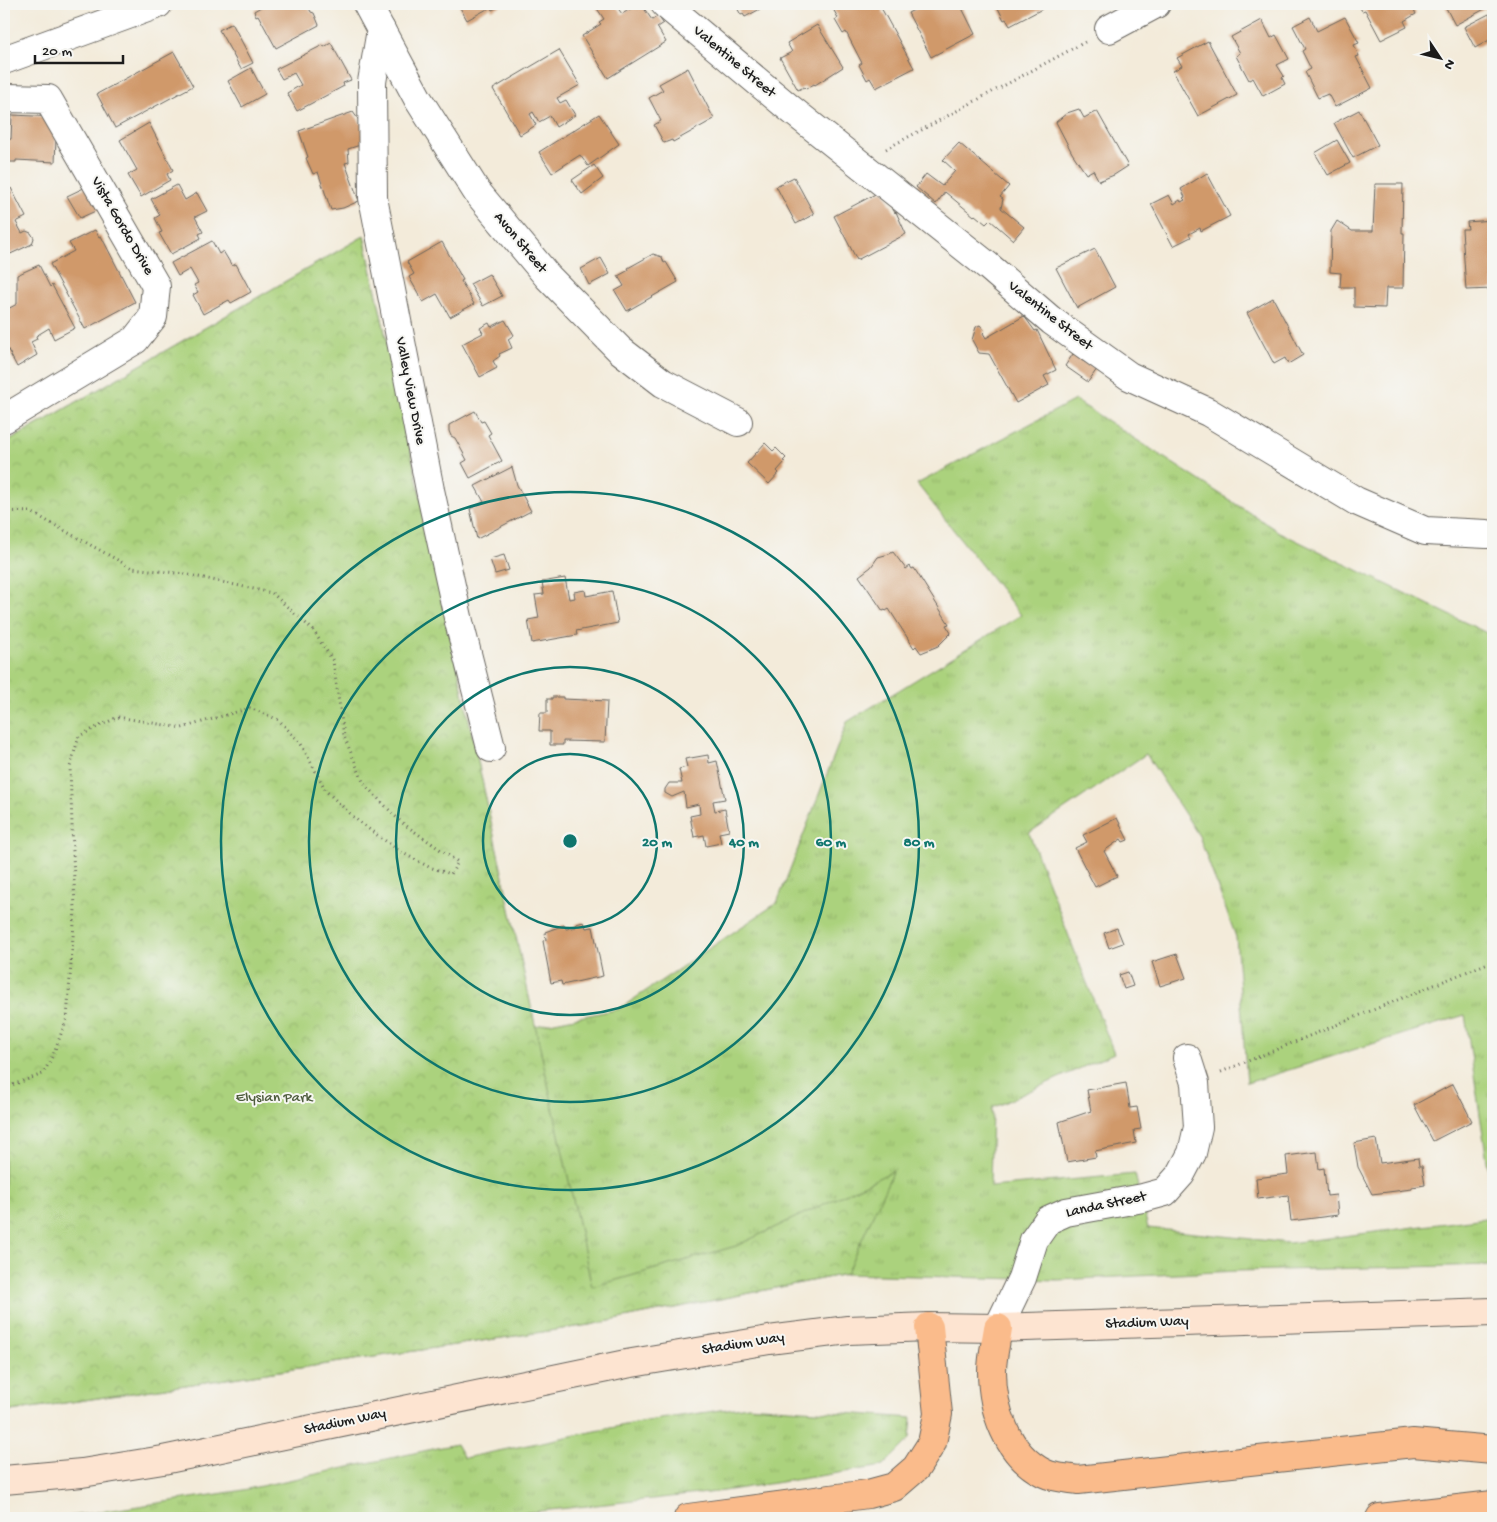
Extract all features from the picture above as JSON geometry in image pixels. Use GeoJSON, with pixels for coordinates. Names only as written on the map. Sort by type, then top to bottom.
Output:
{"type":"FeatureCollection","features":[{"type":"Feature","properties":{"kind":"highway"},"geometry":{"type":"LineString","coordinates":[[688,1518],[868,1494],[894,1487],[916,1468],[932,1442],[938,1414],[929,1327]]}},
{"type":"Feature","properties":{"kind":"highway"},"geometry":{"type":"LineString","coordinates":[[998,1328],[992,1369],[1000,1421],[1012,1446],[1028,1463],[1045,1474],[1078,1480],[1413,1442],[1493,1450]]}},
{"type":"Feature","properties":{"kind":"highway"},"geometry":{"type":"LineString","coordinates":[[1380,1518],[1493,1505]]}},
{"type":"Feature","properties":{"kind":"main road","name":"Stadium Way"},"geometry":{"type":"LineString","coordinates":[[4,1480],[82,1473],[163,1460],[626,1364],[702,1350],[848,1330],[929,1327],[998,1328],[1493,1312]]}},
{"type":"Feature","properties":{"kind":"street"},"geometry":{"type":"LineString","coordinates":[[4,60],[158,4]]}},
{"type":"Feature","properties":{"kind":"street","name":"Avon Street"},"geometry":{"type":"LineString","coordinates":[[367,4],[418,99],[477,192],[548,277],[620,350],[662,382],[738,422]]}},
{"type":"Feature","properties":{"kind":"street","name":"Valentine Street"},"geometry":{"type":"LineString","coordinates":[[665,4],[788,107],[988,266],[1052,321],[1129,376],[1208,412],[1356,501],[1425,531],[1487,534]]}},
{"type":"Feature","properties":{"kind":"street"},"geometry":{"type":"LineString","coordinates":[[1109,29],[1156,4]]}},
{"type":"Feature","properties":{"kind":"street","name":"Valley View Drive"},"geometry":{"type":"LineString","coordinates":[[381,30],[372,82],[373,198],[430,490],[459,622],[491,748]]}},
{"type":"Feature","properties":{"kind":"street","name":"Vista Gordo Drive"},"geometry":{"type":"LineString","coordinates":[[4,100],[7,98],[48,99],[156,286],[153,317],[136,340],[4,419]]}},
{"type":"Feature","properties":{"kind":"street","name":"Landa Street"},"geometry":{"type":"LineString","coordinates":[[998,1328],[1022,1278],[1034,1240],[1048,1220],[1066,1212],[1143,1198],[1165,1192],[1181,1174],[1192,1153],[1198,1127],[1191,1070]]}},
{"type":"Feature","properties":{"kind":"path"},"geometry":{"type":"LineString","coordinates":[[859,164],[1109,29]]}},
{"type":"Feature","properties":{"kind":"path"},"geometry":{"type":"LineString","coordinates":[[4,511],[31,512],[132,568],[185,574],[272,593],[313,630],[333,661],[344,736],[364,784],[401,822],[458,862],[451,874],[429,867],[401,852],[359,822],[326,791],[301,744],[279,720],[250,708],[182,728],[118,717],[79,736],[70,767],[75,910],[67,1018],[53,1055],[43,1074],[12,1085],[4,1084]]}},
{"type":"Feature","properties":{"kind":"path"},"geometry":{"type":"LineString","coordinates":[[1191,1070],[1493,961]]}},
{"type":"Feature","properties":{"kind":"green space"},"geometry":{"type":"Polygon","coordinates":[[[364,236],[535,1026],[619,1009],[777,903],[847,722],[1021,615],[917,484],[1075,400],[1279,532],[1493,636],[1493,1201],[1465,1015],[1247,1083],[1236,937],[1199,836],[1146,754],[1029,833],[1114,1053],[992,1108],[990,1187],[1135,1174],[1148,1228],[1289,1243],[1493,1217],[1493,1265],[1237,1271],[1057,1280],[846,1274],[589,1325],[4,1412],[4,444],[364,236]]]}},
{"type":"Feature","properties":{"kind":"green space","name":"Elysian Park"},"geometry":{"type":"Polygon","coordinates":[[[364,236],[592,1287],[736,1246],[893,1171],[846,1274],[589,1325],[4,1412],[4,444],[364,236]]]}},
{"type":"Feature","properties":{"kind":"green space"},"geometry":{"type":"Polygon","coordinates":[[[748,1406],[912,1418],[910,1439],[883,1466],[717,1492],[475,1518],[59,1518],[238,1491],[456,1444],[464,1458],[640,1422],[748,1406]]]}},
{"type":"Feature","properties":{"kind":"building"},"geometry":{"type":"Polygon","coordinates":[[[266,4],[307,4],[311,12],[314,13],[319,25],[276,48],[254,11],[266,4]]]}},
{"type":"Feature","properties":{"kind":"building"},"geometry":{"type":"Polygon","coordinates":[[[458,4],[504,4],[492,10],[491,7],[467,20],[458,4]]]}},
{"type":"Feature","properties":{"kind":"building"},"geometry":{"type":"Polygon","coordinates":[[[594,4],[615,4],[622,14],[641,4],[652,20],[658,16],[663,23],[657,27],[666,42],[608,78],[582,36],[601,24],[599,22],[604,19],[594,4]]]}},
{"type":"Feature","properties":{"kind":"building"},"geometry":{"type":"Polygon","coordinates":[[[735,4],[760,4],[762,8],[745,17],[743,14],[741,15],[735,4]]]}},
{"type":"Feature","properties":{"kind":"building"},"geometry":{"type":"Polygon","coordinates":[[[838,4],[879,4],[914,68],[876,88],[870,78],[867,80],[859,65],[862,63],[846,32],[843,34],[835,20],[838,18],[832,7],[838,4]]]}},
{"type":"Feature","properties":{"kind":"building"},"geometry":{"type":"Polygon","coordinates":[[[925,4],[963,4],[965,6],[962,8],[975,34],[931,57],[908,13],[925,4]]]}},
{"type":"Feature","properties":{"kind":"building"},"geometry":{"type":"Polygon","coordinates":[[[996,4],[1039,4],[1042,9],[1010,26],[1006,19],[1004,20],[996,4]]]}},
{"type":"Feature","properties":{"kind":"building"},"geometry":{"type":"Polygon","coordinates":[[[1358,4],[1411,4],[1416,14],[1404,21],[1407,27],[1381,40],[1365,10],[1362,11],[1358,4]]]}},
{"type":"Feature","properties":{"kind":"building"},"geometry":{"type":"Polygon","coordinates":[[[1444,4],[1491,4],[1492,5],[1455,25],[1444,4]]]}},
{"type":"Feature","properties":{"kind":"building"},"geometry":{"type":"Polygon","coordinates":[[[1489,14],[1493,23],[1493,38],[1475,48],[1464,27],[1489,14]]]}},
{"type":"Feature","properties":{"kind":"building"},"geometry":{"type":"Polygon","coordinates":[[[1310,17],[1317,31],[1345,17],[1359,43],[1354,45],[1359,56],[1356,57],[1372,88],[1335,107],[1328,94],[1318,98],[1305,72],[1311,69],[1302,51],[1305,49],[1293,26],[1310,17]]]}},
{"type":"Feature","properties":{"kind":"building"},"geometry":{"type":"Polygon","coordinates":[[[1262,20],[1271,38],[1276,35],[1289,59],[1277,65],[1284,76],[1282,78],[1285,84],[1263,96],[1253,78],[1249,80],[1236,56],[1240,53],[1231,37],[1262,20]]]}},
{"type":"Feature","properties":{"kind":"building"},"geometry":{"type":"Polygon","coordinates":[[[232,23],[253,63],[241,69],[219,30],[232,23]]]}},
{"type":"Feature","properties":{"kind":"building"},"geometry":{"type":"Polygon","coordinates":[[[817,25],[843,67],[815,85],[798,90],[780,58],[792,52],[787,43],[817,25]]]}},
{"type":"Feature","properties":{"kind":"building"},"geometry":{"type":"Polygon","coordinates":[[[1208,41],[1237,95],[1198,116],[1173,71],[1182,66],[1177,58],[1208,41]]]}},
{"type":"Feature","properties":{"kind":"building"},"geometry":{"type":"Polygon","coordinates":[[[331,43],[351,80],[343,83],[344,86],[297,111],[287,93],[301,85],[294,73],[282,79],[276,69],[323,45],[324,47],[331,43]]]}},
{"type":"Feature","properties":{"kind":"building"},"geometry":{"type":"Polygon","coordinates":[[[559,50],[580,85],[557,98],[560,103],[566,100],[575,115],[556,127],[550,116],[539,122],[533,112],[530,114],[536,125],[520,135],[493,89],[559,50]]]}},
{"type":"Feature","properties":{"kind":"building"},"geometry":{"type":"Polygon","coordinates":[[[174,52],[193,86],[115,128],[97,94],[174,52]]]}},
{"type":"Feature","properties":{"kind":"building"},"geometry":{"type":"Polygon","coordinates":[[[251,68],[265,94],[242,107],[228,81],[251,68]]]}},
{"type":"Feature","properties":{"kind":"building"},"geometry":{"type":"Polygon","coordinates":[[[688,68],[714,119],[673,142],[672,140],[664,143],[654,125],[661,121],[649,98],[663,90],[659,84],[688,68]]]}},
{"type":"Feature","properties":{"kind":"building"},"geometry":{"type":"Polygon","coordinates":[[[1079,109],[1084,118],[1097,111],[1128,166],[1114,175],[1099,181],[1093,170],[1086,174],[1072,153],[1056,122],[1067,113],[1079,109]]]}},
{"type":"Feature","properties":{"kind":"building"},"geometry":{"type":"Polygon","coordinates":[[[1359,110],[1378,145],[1353,158],[1334,123],[1359,110]]]}},
{"type":"Feature","properties":{"kind":"building"},"geometry":{"type":"Polygon","coordinates":[[[353,112],[363,126],[363,144],[348,149],[349,162],[345,163],[359,201],[343,208],[331,210],[318,172],[313,174],[306,158],[308,157],[299,131],[353,112]]]}},
{"type":"Feature","properties":{"kind":"building"},"geometry":{"type":"Polygon","coordinates":[[[599,114],[619,144],[588,166],[580,155],[552,173],[539,152],[599,114]]]}},
{"type":"Feature","properties":{"kind":"building"},"geometry":{"type":"Polygon","coordinates":[[[12,115],[57,117],[55,162],[16,160],[16,162],[9,162],[8,186],[4,186],[4,141],[11,139],[12,115]]]}},
{"type":"Feature","properties":{"kind":"building"},"geometry":{"type":"Polygon","coordinates":[[[149,123],[173,170],[167,174],[170,180],[141,197],[128,175],[137,170],[120,140],[149,123]]]}},
{"type":"Feature","properties":{"kind":"building"},"geometry":{"type":"Polygon","coordinates":[[[1337,140],[1350,163],[1328,175],[1315,153],[1337,140]]]}},
{"type":"Feature","properties":{"kind":"building"},"geometry":{"type":"Polygon","coordinates":[[[959,143],[1009,186],[1000,197],[1003,199],[1001,208],[1024,227],[1013,240],[990,220],[986,224],[945,192],[936,204],[916,187],[926,174],[942,186],[955,171],[943,160],[959,143]]]}},
{"type":"Feature","properties":{"kind":"building"},"geometry":{"type":"Polygon","coordinates":[[[594,165],[603,178],[582,194],[572,180],[594,165]]]}},
{"type":"Feature","properties":{"kind":"building"},"geometry":{"type":"Polygon","coordinates":[[[1207,173],[1230,216],[1201,231],[1200,228],[1189,234],[1191,237],[1173,246],[1151,204],[1169,195],[1174,204],[1180,200],[1181,202],[1185,200],[1181,189],[1207,173]]]}},
{"type":"Feature","properties":{"kind":"building"},"geometry":{"type":"Polygon","coordinates":[[[794,177],[814,214],[796,224],[776,186],[794,177]]]}},
{"type":"Feature","properties":{"kind":"building"},"geometry":{"type":"Polygon","coordinates":[[[1375,184],[1403,184],[1403,288],[1386,288],[1385,308],[1354,307],[1354,287],[1340,287],[1341,273],[1330,272],[1331,231],[1337,221],[1352,231],[1373,231],[1375,184]]]}},
{"type":"Feature","properties":{"kind":"building"},"geometry":{"type":"Polygon","coordinates":[[[90,185],[102,208],[80,218],[67,196],[90,185]]]}},
{"type":"Feature","properties":{"kind":"building"},"geometry":{"type":"Polygon","coordinates":[[[177,185],[185,200],[197,193],[207,211],[195,217],[203,232],[199,234],[201,238],[171,254],[159,233],[162,232],[155,218],[160,215],[151,199],[177,185]]]}},
{"type":"Feature","properties":{"kind":"building"},"geometry":{"type":"Polygon","coordinates":[[[11,188],[26,217],[16,222],[22,233],[26,231],[31,233],[34,238],[32,244],[4,257],[4,197],[11,194],[8,190],[11,188]]]}},
{"type":"Feature","properties":{"kind":"building"},"geometry":{"type":"Polygon","coordinates":[[[883,190],[906,234],[857,260],[834,216],[883,190]]]}},
{"type":"Feature","properties":{"kind":"building"},"geometry":{"type":"Polygon","coordinates":[[[1493,220],[1493,289],[1466,290],[1462,229],[1468,229],[1467,222],[1493,220]]]}},
{"type":"Feature","properties":{"kind":"building"},"geometry":{"type":"Polygon","coordinates":[[[95,230],[99,237],[101,236],[135,302],[85,329],[50,264],[74,251],[69,243],[95,230]]]}},
{"type":"Feature","properties":{"kind":"building"},"geometry":{"type":"Polygon","coordinates":[[[212,241],[219,254],[223,251],[232,266],[236,264],[251,292],[231,303],[229,300],[203,314],[193,295],[198,292],[194,285],[198,283],[190,269],[178,276],[171,263],[212,241]]]}},
{"type":"Feature","properties":{"kind":"building"},"geometry":{"type":"Polygon","coordinates":[[[442,242],[474,304],[450,317],[437,294],[423,302],[409,277],[414,274],[407,262],[442,242]]]}},
{"type":"Feature","properties":{"kind":"building"},"geometry":{"type":"Polygon","coordinates":[[[1095,249],[1115,287],[1077,308],[1056,268],[1095,249]]]}},
{"type":"Feature","properties":{"kind":"building"},"geometry":{"type":"Polygon","coordinates":[[[653,254],[662,257],[664,263],[666,262],[678,282],[627,311],[615,291],[624,286],[618,276],[653,254]]]}},
{"type":"Feature","properties":{"kind":"building"},"geometry":{"type":"Polygon","coordinates":[[[601,258],[610,274],[589,285],[581,269],[601,258]]]}},
{"type":"Feature","properties":{"kind":"building"},"geometry":{"type":"Polygon","coordinates":[[[39,265],[75,328],[54,339],[49,328],[36,336],[37,339],[31,342],[37,355],[17,367],[4,342],[4,311],[17,304],[17,275],[39,265]]]}},
{"type":"Feature","properties":{"kind":"building"},"geometry":{"type":"Polygon","coordinates":[[[489,274],[502,296],[483,306],[470,284],[489,274]]]}},
{"type":"Feature","properties":{"kind":"building"},"geometry":{"type":"Polygon","coordinates":[[[1273,298],[1303,355],[1288,364],[1285,358],[1274,364],[1247,313],[1273,298]]]}},
{"type":"Feature","properties":{"kind":"building"},"geometry":{"type":"Polygon","coordinates":[[[1024,316],[1035,331],[1037,330],[1056,370],[1044,376],[1049,385],[1016,403],[989,354],[979,353],[972,340],[976,327],[980,325],[985,331],[983,333],[986,338],[1024,316]]]}},
{"type":"Feature","properties":{"kind":"building"},"geometry":{"type":"Polygon","coordinates":[[[505,320],[514,335],[508,339],[512,348],[499,354],[500,356],[493,361],[497,368],[480,377],[462,344],[483,333],[480,328],[489,323],[491,327],[505,320]]]}},
{"type":"Feature","properties":{"kind":"building"},"geometry":{"type":"Polygon","coordinates":[[[1077,352],[1083,357],[1081,360],[1097,369],[1088,382],[1065,366],[1073,354],[1077,352]]]}},
{"type":"Feature","properties":{"kind":"building"},"geometry":{"type":"Polygon","coordinates":[[[475,411],[481,422],[484,421],[491,433],[488,435],[502,461],[470,478],[462,463],[467,460],[455,438],[451,436],[449,425],[475,411]]]}},
{"type":"Feature","properties":{"kind":"building"},"geometry":{"type":"Polygon","coordinates":[[[765,443],[773,451],[776,448],[786,458],[777,471],[779,473],[769,484],[747,463],[765,443]]]}},
{"type":"Feature","properties":{"kind":"building"},"geometry":{"type":"Polygon","coordinates":[[[512,467],[517,485],[531,511],[477,539],[470,509],[484,502],[475,486],[512,467]]]}},
{"type":"Feature","properties":{"kind":"building"},"geometry":{"type":"Polygon","coordinates":[[[893,552],[906,569],[910,566],[912,569],[914,568],[949,624],[946,625],[951,633],[938,646],[921,653],[916,646],[914,648],[889,609],[883,611],[859,576],[871,567],[878,557],[893,552]]]}},
{"type":"Feature","properties":{"kind":"building"},"geometry":{"type":"Polygon","coordinates":[[[504,555],[509,570],[495,574],[490,559],[504,555]]]}},
{"type":"Feature","properties":{"kind":"building"},"geometry":{"type":"Polygon","coordinates":[[[565,578],[569,599],[575,598],[574,592],[585,590],[586,596],[612,591],[618,623],[576,631],[577,635],[532,643],[528,620],[539,618],[535,595],[544,594],[542,582],[565,578]]]}},
{"type":"Feature","properties":{"kind":"building"},"geometry":{"type":"Polygon","coordinates":[[[552,697],[607,701],[605,742],[563,741],[563,745],[550,745],[550,731],[539,731],[540,713],[547,713],[547,699],[552,699],[552,697]]]}},
{"type":"Feature","properties":{"kind":"building"},"geometry":{"type":"Polygon","coordinates":[[[708,755],[709,763],[717,761],[725,799],[713,801],[715,811],[725,809],[729,831],[719,833],[721,843],[706,846],[704,835],[694,837],[690,816],[700,814],[699,804],[686,807],[684,792],[672,797],[665,793],[665,789],[669,783],[682,783],[679,769],[687,767],[685,759],[708,755]]]}},
{"type":"Feature","properties":{"kind":"building"},"geometry":{"type":"Polygon","coordinates":[[[1117,818],[1128,840],[1123,842],[1121,839],[1104,851],[1117,876],[1095,887],[1075,848],[1087,842],[1083,835],[1117,818]]]}},
{"type":"Feature","properties":{"kind":"building"},"geometry":{"type":"Polygon","coordinates":[[[584,922],[586,928],[593,927],[603,976],[562,985],[561,981],[551,983],[543,941],[546,940],[545,932],[564,925],[566,929],[576,927],[576,924],[584,922]]]}},
{"type":"Feature","properties":{"kind":"building"},"geometry":{"type":"Polygon","coordinates":[[[1117,928],[1123,943],[1109,948],[1104,933],[1117,928]]]}},
{"type":"Feature","properties":{"kind":"building"},"geometry":{"type":"Polygon","coordinates":[[[1177,954],[1186,978],[1160,986],[1152,962],[1177,954]]]}},
{"type":"Feature","properties":{"kind":"building"},"geometry":{"type":"Polygon","coordinates":[[[1128,972],[1133,986],[1124,989],[1119,975],[1128,972]]]}},
{"type":"Feature","properties":{"kind":"building"},"geometry":{"type":"Polygon","coordinates":[[[1126,1083],[1130,1108],[1137,1107],[1141,1129],[1134,1130],[1136,1143],[1095,1151],[1096,1157],[1067,1162],[1059,1122],[1091,1111],[1087,1090],[1126,1083]]]}},
{"type":"Feature","properties":{"kind":"building"},"geometry":{"type":"Polygon","coordinates":[[[1453,1084],[1472,1121],[1433,1141],[1414,1105],[1453,1084]]]}},
{"type":"Feature","properties":{"kind":"building"},"geometry":{"type":"Polygon","coordinates":[[[1376,1139],[1380,1163],[1418,1158],[1419,1166],[1422,1166],[1425,1185],[1412,1187],[1412,1189],[1372,1194],[1358,1167],[1354,1143],[1376,1139]]]}},
{"type":"Feature","properties":{"kind":"building"},"geometry":{"type":"Polygon","coordinates":[[[1317,1152],[1319,1169],[1324,1168],[1327,1196],[1336,1195],[1338,1215],[1291,1221],[1288,1195],[1258,1199],[1256,1178],[1288,1174],[1286,1156],[1317,1152]]]}}]}
